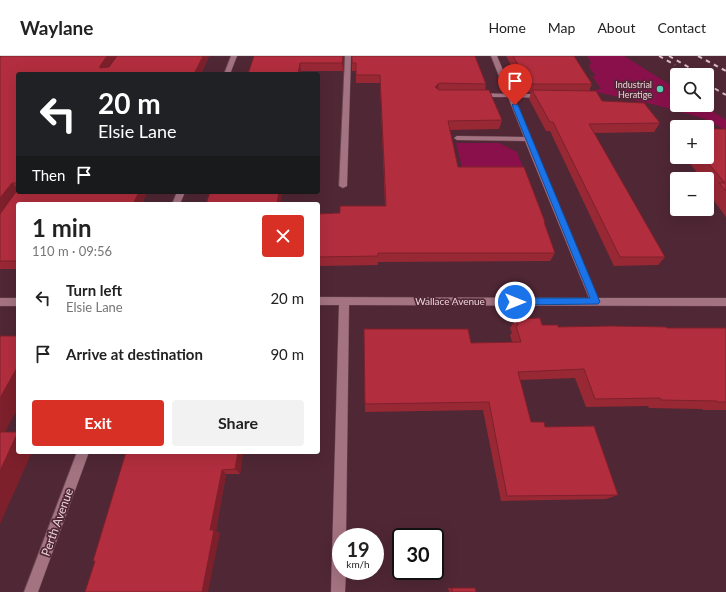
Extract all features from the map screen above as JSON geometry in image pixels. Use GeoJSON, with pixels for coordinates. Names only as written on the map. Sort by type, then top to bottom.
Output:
{"type":"FeatureCollection","features":[{"type":"Feature","properties":{"kind":"street"},"geometry":{"type":"LineString","coordinates":[[228,72],[234,56]]}},
{"type":"Feature","properties":{"kind":"street"},"geometry":{"type":"LineString","coordinates":[[343,186],[348,56]]}},
{"type":"Feature","properties":{"kind":"street"},"geometry":{"type":"LineString","coordinates":[[494,56],[595,302]]}},
{"type":"Feature","properties":{"kind":"street"},"geometry":{"type":"LineString","coordinates":[[474,95],[549,96]]}},
{"type":"Feature","properties":{"kind":"street"},"geometry":{"type":"LineString","coordinates":[[456,138],[529,139]]}},
{"type":"Feature","properties":{"kind":"street","name":"Wallace Avenue"},"geometry":{"type":"LineString","coordinates":[[320,301],[726,302]]}},
{"type":"Feature","properties":{"kind":"street"},"geometry":{"type":"LineString","coordinates":[[338,592],[344,301]]}},
{"type":"Feature","properties":{"kind":"street"},"geometry":{"type":"LineString","coordinates":[[0,302],[16,302]]}},
{"type":"Feature","properties":{"kind":"street","name":"Perth Avenue"},"geometry":{"type":"LineString","coordinates":[[31,592],[81,454]]}},
{"type":"Feature","properties":{"kind":"shaded area"},"geometry":{"type":"Polygon","coordinates":[[[587,56],[624,56],[670,85],[670,109],[596,92],[595,90],[601,89],[592,76],[596,76],[589,67],[591,62],[587,56]]]}},
{"type":"Feature","properties":{"kind":"shaded area"},"geometry":{"type":"Polygon","coordinates":[[[681,112],[714,112],[726,120],[726,131],[714,123],[714,120],[681,112]]]}},
{"type":"Feature","properties":{"kind":"shaded area"},"geometry":{"type":"Polygon","coordinates":[[[456,143],[499,143],[517,152],[524,170],[463,171],[456,143]]]}},
{"type":"Feature","properties":{"kind":"building"},"geometry":{"type":"Polygon","coordinates":[[[2,56],[107,56],[100,68],[109,67],[117,56],[203,56],[195,72],[16,72],[16,183],[12,183],[0,198],[0,58],[2,56]]]}},
{"type":"Feature","properties":{"kind":"building"},"geometry":{"type":"Polygon","coordinates":[[[254,56],[343,56],[342,63],[300,63],[298,72],[249,72],[254,56]]]}},
{"type":"Feature","properties":{"kind":"building"},"geometry":{"type":"Polygon","coordinates":[[[352,56],[475,56],[486,84],[439,83],[435,87],[439,90],[489,90],[502,120],[448,121],[458,167],[524,167],[555,253],[378,253],[378,256],[320,257],[320,214],[340,213],[340,206],[386,206],[380,75],[356,75],[356,63],[352,63],[352,56]]]}},
{"type":"Feature","properties":{"kind":"building"},"geometry":{"type":"Polygon","coordinates":[[[513,56],[574,56],[592,84],[529,84],[513,56]]]}},
{"type":"Feature","properties":{"kind":"building"},"geometry":{"type":"Polygon","coordinates":[[[532,90],[596,91],[602,101],[644,103],[660,123],[589,124],[665,257],[620,257],[553,122],[550,122],[532,90]]]}},
{"type":"Feature","properties":{"kind":"building"},"geometry":{"type":"Polygon","coordinates":[[[714,129],[726,129],[726,191],[719,183],[725,183],[709,164],[714,164],[714,129]]]}},
{"type":"Feature","properties":{"kind":"building"},"geometry":{"type":"Polygon","coordinates":[[[16,192],[16,194],[138,194],[134,202],[16,202],[16,261],[0,261],[0,214],[16,192]]]}},
{"type":"Feature","properties":{"kind":"building"},"geometry":{"type":"Polygon","coordinates":[[[209,194],[279,194],[277,202],[207,202],[209,194]]]}},
{"type":"Feature","properties":{"kind":"building"},"geometry":{"type":"Polygon","coordinates":[[[540,318],[542,325],[558,325],[558,327],[611,326],[726,328],[726,402],[661,400],[660,398],[595,399],[584,369],[518,372],[531,422],[544,422],[545,427],[594,426],[618,495],[507,496],[489,402],[365,404],[364,329],[468,329],[471,343],[521,342],[516,326],[518,325],[516,319],[540,318]]]}},
{"type":"Feature","properties":{"kind":"building"},"geometry":{"type":"Polygon","coordinates":[[[0,336],[16,336],[16,370],[0,398],[0,336]]]}},
{"type":"Feature","properties":{"kind":"building"},"geometry":{"type":"Polygon","coordinates":[[[0,432],[16,432],[16,436],[0,471],[0,432]]]}},
{"type":"Feature","properties":{"kind":"building"},"geometry":{"type":"Polygon","coordinates":[[[125,454],[238,454],[235,469],[222,470],[210,530],[214,530],[202,592],[85,592],[95,561],[93,561],[125,454]]]}},
{"type":"Feature","properties":{"kind":"building"},"geometry":{"type":"Polygon","coordinates":[[[452,588],[475,588],[476,592],[452,592],[452,588]]]}},
{"type":"Feature","properties":{"kind":"railway"},"geometry":{"type":"LineString","coordinates":[[659,56],[675,65]]}},
{"type":"Feature","properties":{"kind":"railway"},"geometry":{"type":"LineString","coordinates":[[669,56],[690,68]]}},
{"type":"Feature","properties":{"kind":"railway"},"geometry":{"type":"LineString","coordinates":[[698,56],[726,71]]}},
{"type":"Feature","properties":{"kind":"railway"},"geometry":{"type":"LineString","coordinates":[[714,88],[726,95]]}},
{"type":"Feature","properties":{"kind":"place","name":"Industrial Heratige"},"geometry":{"type":"Point","coordinates":[660,89]}},
{"type":"Feature","properties":{"kind":"route"},"geometry":{"type":"LineString","coordinates":[[515,105],[595,302],[515,302]]}}]}
